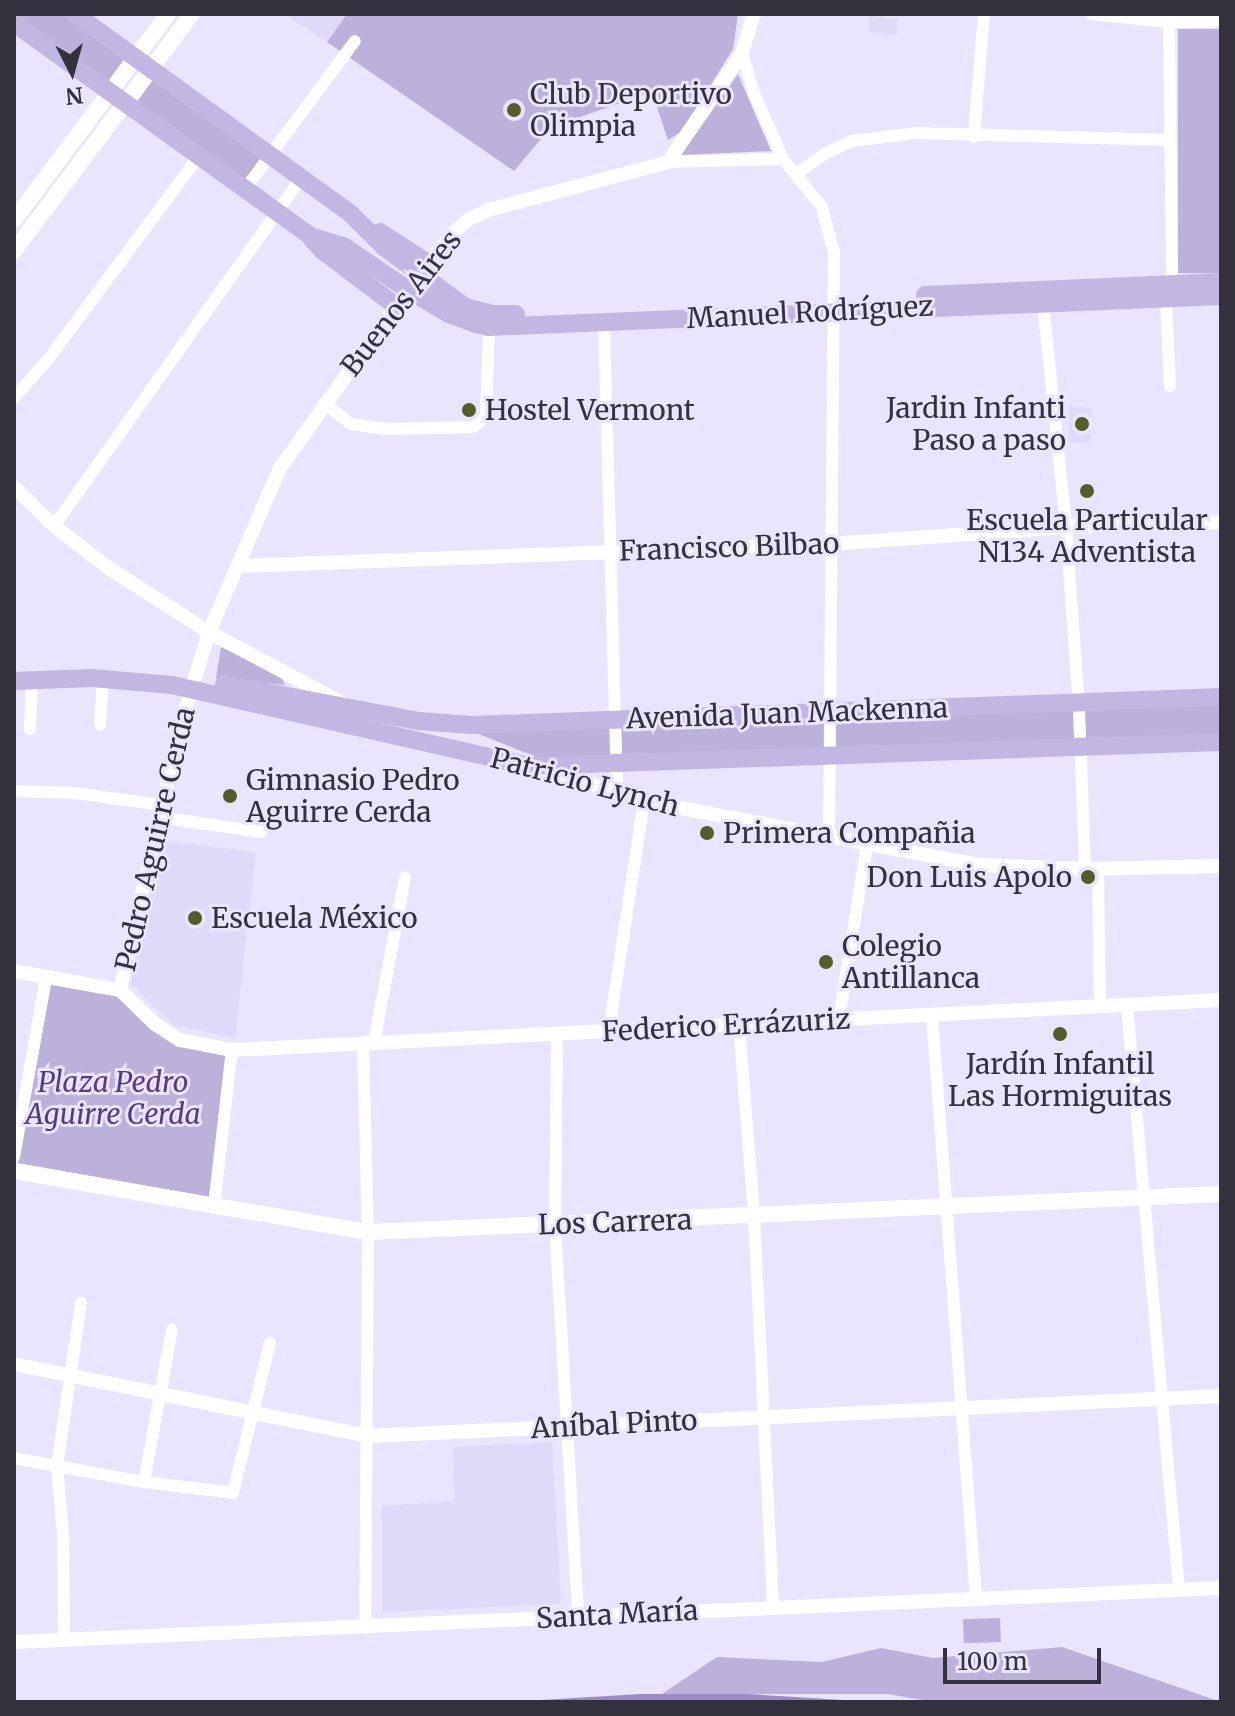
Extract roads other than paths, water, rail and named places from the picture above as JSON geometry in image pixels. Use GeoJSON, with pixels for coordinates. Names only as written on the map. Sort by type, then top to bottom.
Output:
{"type":"FeatureCollection","features":[{"type":"Feature","properties":{"kind":"main road"},"geometry":{"type":"LineString","coordinates":[[75,14],[351,214],[418,276]]}},
{"type":"Feature","properties":{"kind":"main road"},"geometry":{"type":"LineString","coordinates":[[16,215],[168,14]]}},
{"type":"Feature","properties":{"kind":"main road"},"geometry":{"type":"LineString","coordinates":[[14,251],[192,14]]}},
{"type":"Feature","properties":{"kind":"main road"},"geometry":{"type":"LineString","coordinates":[[14,23],[310,236],[323,251],[396,306]]}},
{"type":"Feature","properties":{"kind":"main road"},"geometry":{"type":"LineString","coordinates":[[310,236],[418,276]]}},
{"type":"Feature","properties":{"kind":"main road","name":"Manuel Rodríguez"},"geometry":{"type":"LineString","coordinates":[[418,276],[463,321],[489,327],[604,322],[833,304],[1043,303],[1169,291],[1221,282]]}},
{"type":"Feature","properties":{"kind":"main road","name":"Manuel Rodríguez"},"geometry":{"type":"LineString","coordinates":[[418,276],[465,307],[493,314],[1169,291],[1221,296]]}},
{"type":"Feature","properties":{"kind":"main road"},"geometry":{"type":"LineString","coordinates":[[14,669],[109,670],[192,681]]}},
{"type":"Feature","properties":{"kind":"main road"},"geometry":{"type":"LineString","coordinates":[[23,680],[192,681]]}},
{"type":"Feature","properties":{"kind":"main road","name":"Avenida Juan Mackenna"},"geometry":{"type":"LineString","coordinates":[[192,681],[418,721],[472,725],[1221,697]]}},
{"type":"Feature","properties":{"kind":"main road","name":"Patricio Lynch"},"geometry":{"type":"LineString","coordinates":[[192,681],[529,766]]}},
{"type":"Feature","properties":{"kind":"main road","name":"Avenida Juan Mackenna"},"geometry":{"type":"LineString","coordinates":[[529,766],[1221,742]]}},
{"type":"Feature","properties":{"kind":"main road","name":"Los Carrera"},"geometry":{"type":"LineString","coordinates":[[14,1171],[368,1232],[1221,1194]]}},
{"type":"Feature","properties":{"kind":"street"},"geometry":{"type":"LineString","coordinates":[[668,162],[742,53],[754,14]]}},
{"type":"Feature","properties":{"kind":"street"},"geometry":{"type":"LineString","coordinates":[[974,137],[984,14]]}},
{"type":"Feature","properties":{"kind":"street"},"geometry":{"type":"LineString","coordinates":[[1091,14],[1169,22],[1221,21]]}},
{"type":"Feature","properties":{"kind":"street"},"geometry":{"type":"LineString","coordinates":[[1169,22],[1170,386]]}},
{"type":"Feature","properties":{"kind":"street"},"geometry":{"type":"LineString","coordinates":[[245,189],[355,41]]}},
{"type":"Feature","properties":{"kind":"street"},"geometry":{"type":"LineString","coordinates":[[742,53],[754,93],[783,159],[798,173],[822,207],[831,230],[834,253],[829,838]]}},
{"type":"Feature","properties":{"kind":"street"},"geometry":{"type":"LineString","coordinates":[[798,173],[824,154],[852,141],[915,133],[1170,140]]}},
{"type":"Feature","properties":{"kind":"street"},"geometry":{"type":"LineString","coordinates":[[14,398],[46,362],[199,156]]}},
{"type":"Feature","properties":{"kind":"street","name":"Buenos Aires"},"geometry":{"type":"LineString","coordinates":[[192,681],[199,645],[209,632],[280,468],[418,276],[451,235],[469,219],[488,210],[668,162],[783,159]]}},
{"type":"Feature","properties":{"kind":"street"},"geometry":{"type":"LineString","coordinates":[[54,526],[301,178]]}},
{"type":"Feature","properties":{"kind":"street"},"geometry":{"type":"LineString","coordinates":[[16,215],[34,225]]}},
{"type":"Feature","properties":{"kind":"street"},"geometry":{"type":"LineString","coordinates":[[1043,303],[1066,527],[1100,1006]]}},
{"type":"Feature","properties":{"kind":"street"},"geometry":{"type":"LineString","coordinates":[[604,322],[617,792]]}},
{"type":"Feature","properties":{"kind":"street"},"geometry":{"type":"LineString","coordinates":[[324,403],[351,424],[385,429],[473,427],[486,416],[489,327]]}},
{"type":"Feature","properties":{"kind":"street","name":"Avenida Juan Mackenna"},"geometry":{"type":"LineString","coordinates":[[14,487],[54,526],[110,569],[209,632],[354,708]]}},
{"type":"Feature","properties":{"kind":"street","name":"Francisco Bilbao"},"geometry":{"type":"LineString","coordinates":[[237,566],[830,544],[1066,527],[1221,522]]}},
{"type":"Feature","properties":{"kind":"street"},"geometry":{"type":"LineString","coordinates":[[100,725],[103,679]]}},
{"type":"Feature","properties":{"kind":"street"},"geometry":{"type":"LineString","coordinates":[[23,680],[30,729]]}},
{"type":"Feature","properties":{"kind":"street","name":"Pedro Aguirre Cerda"},"geometry":{"type":"LineString","coordinates":[[120,990],[192,681]]}},
{"type":"Feature","properties":{"kind":"street","name":"Patricio Lynch"},"geometry":{"type":"LineString","coordinates":[[529,766],[644,801],[979,865],[1091,869],[1221,866]]}},
{"type":"Feature","properties":{"kind":"street"},"geometry":{"type":"LineString","coordinates":[[14,791],[75,793],[261,832]]}},
{"type":"Feature","properties":{"kind":"street"},"geometry":{"type":"LineString","coordinates":[[609,1030],[644,801]]}},
{"type":"Feature","properties":{"kind":"street"},"geometry":{"type":"LineString","coordinates":[[839,1019],[867,845]]}},
{"type":"Feature","properties":{"kind":"street"},"geometry":{"type":"LineString","coordinates":[[365,1628],[369,1436],[368,1043],[405,878]]}},
{"type":"Feature","properties":{"kind":"street"},"geometry":{"type":"LineString","coordinates":[[14,971],[120,990]]}},
{"type":"Feature","properties":{"kind":"street"},"geometry":{"type":"LineString","coordinates":[[14,1157],[46,977]]}},
{"type":"Feature","properties":{"kind":"street","name":"Federico Errázuriz"},"geometry":{"type":"LineString","coordinates":[[120,990],[155,1024],[180,1040],[232,1050],[1221,1000]]}},
{"type":"Feature","properties":{"kind":"street"},"geometry":{"type":"LineString","coordinates":[[1127,1006],[1179,1589]]}},
{"type":"Feature","properties":{"kind":"street"},"geometry":{"type":"LineString","coordinates":[[932,1016],[976,1599]]}},
{"type":"Feature","properties":{"kind":"street"},"geometry":{"type":"LineString","coordinates":[[739,1024],[754,1216],[773,1608]]}},
{"type":"Feature","properties":{"kind":"street"},"geometry":{"type":"LineString","coordinates":[[557,1033],[555,1225],[578,1616]]}},
{"type":"Feature","properties":{"kind":"street"},"geometry":{"type":"LineString","coordinates":[[214,1207],[232,1050]]}},
{"type":"Feature","properties":{"kind":"street"},"geometry":{"type":"LineString","coordinates":[[64,1641],[63,1535],[57,1466],[81,1303]]}},
{"type":"Feature","properties":{"kind":"street"},"geometry":{"type":"LineString","coordinates":[[144,1482],[172,1330]]}},
{"type":"Feature","properties":{"kind":"street"},"geometry":{"type":"LineString","coordinates":[[14,1458],[227,1494],[237,1488],[270,1342]]}},
{"type":"Feature","properties":{"kind":"street","name":"Aníbal Pinto"},"geometry":{"type":"LineString","coordinates":[[14,1364],[369,1436],[1221,1396]]}},
{"type":"Feature","properties":{"kind":"street","name":"Santa María"},"geometry":{"type":"LineString","coordinates":[[14,1643],[1221,1588]]}},
{"type":"Feature","properties":{"kind":"place","name":"Club Deportivo Olimpia"},"geometry":{"type":"Point","coordinates":[514,110]}},
{"type":"Feature","properties":{"kind":"place","name":"Hostel Vermont"},"geometry":{"type":"Point","coordinates":[469,410]}},
{"type":"Feature","properties":{"kind":"place","name":"Jardin Infanti Paso a paso"},"geometry":{"type":"Point","coordinates":[1082,424]}},
{"type":"Feature","properties":{"kind":"place","name":"Escuela Particular N134 Adventista"},"geometry":{"type":"Point","coordinates":[1087,491]}},
{"type":"Feature","properties":{"kind":"place","name":"Gimnasio Pedro Aguirre Cerda"},"geometry":{"type":"Point","coordinates":[230,796]}},
{"type":"Feature","properties":{"kind":"place","name":"Primera Compañia"},"geometry":{"type":"Point","coordinates":[707,833]}},
{"type":"Feature","properties":{"kind":"place","name":"Don Luis Apolo"},"geometry":{"type":"Point","coordinates":[1088,877]}},
{"type":"Feature","properties":{"kind":"place","name":"Escuela México"},"geometry":{"type":"Point","coordinates":[195,918]}},
{"type":"Feature","properties":{"kind":"place","name":"Colegio Antillanca"},"geometry":{"type":"Point","coordinates":[826,962]}},
{"type":"Feature","properties":{"kind":"place","name":"Jardín Infantil Las Hormiguitas"},"geometry":{"type":"Point","coordinates":[1060,1034]}},
{"type":"Feature","properties":{"kind":"park label","name":"Plaza Pedro Aguirre Cerda"},"geometry":{"type":"Point","coordinates":[113,1098]}}]}
